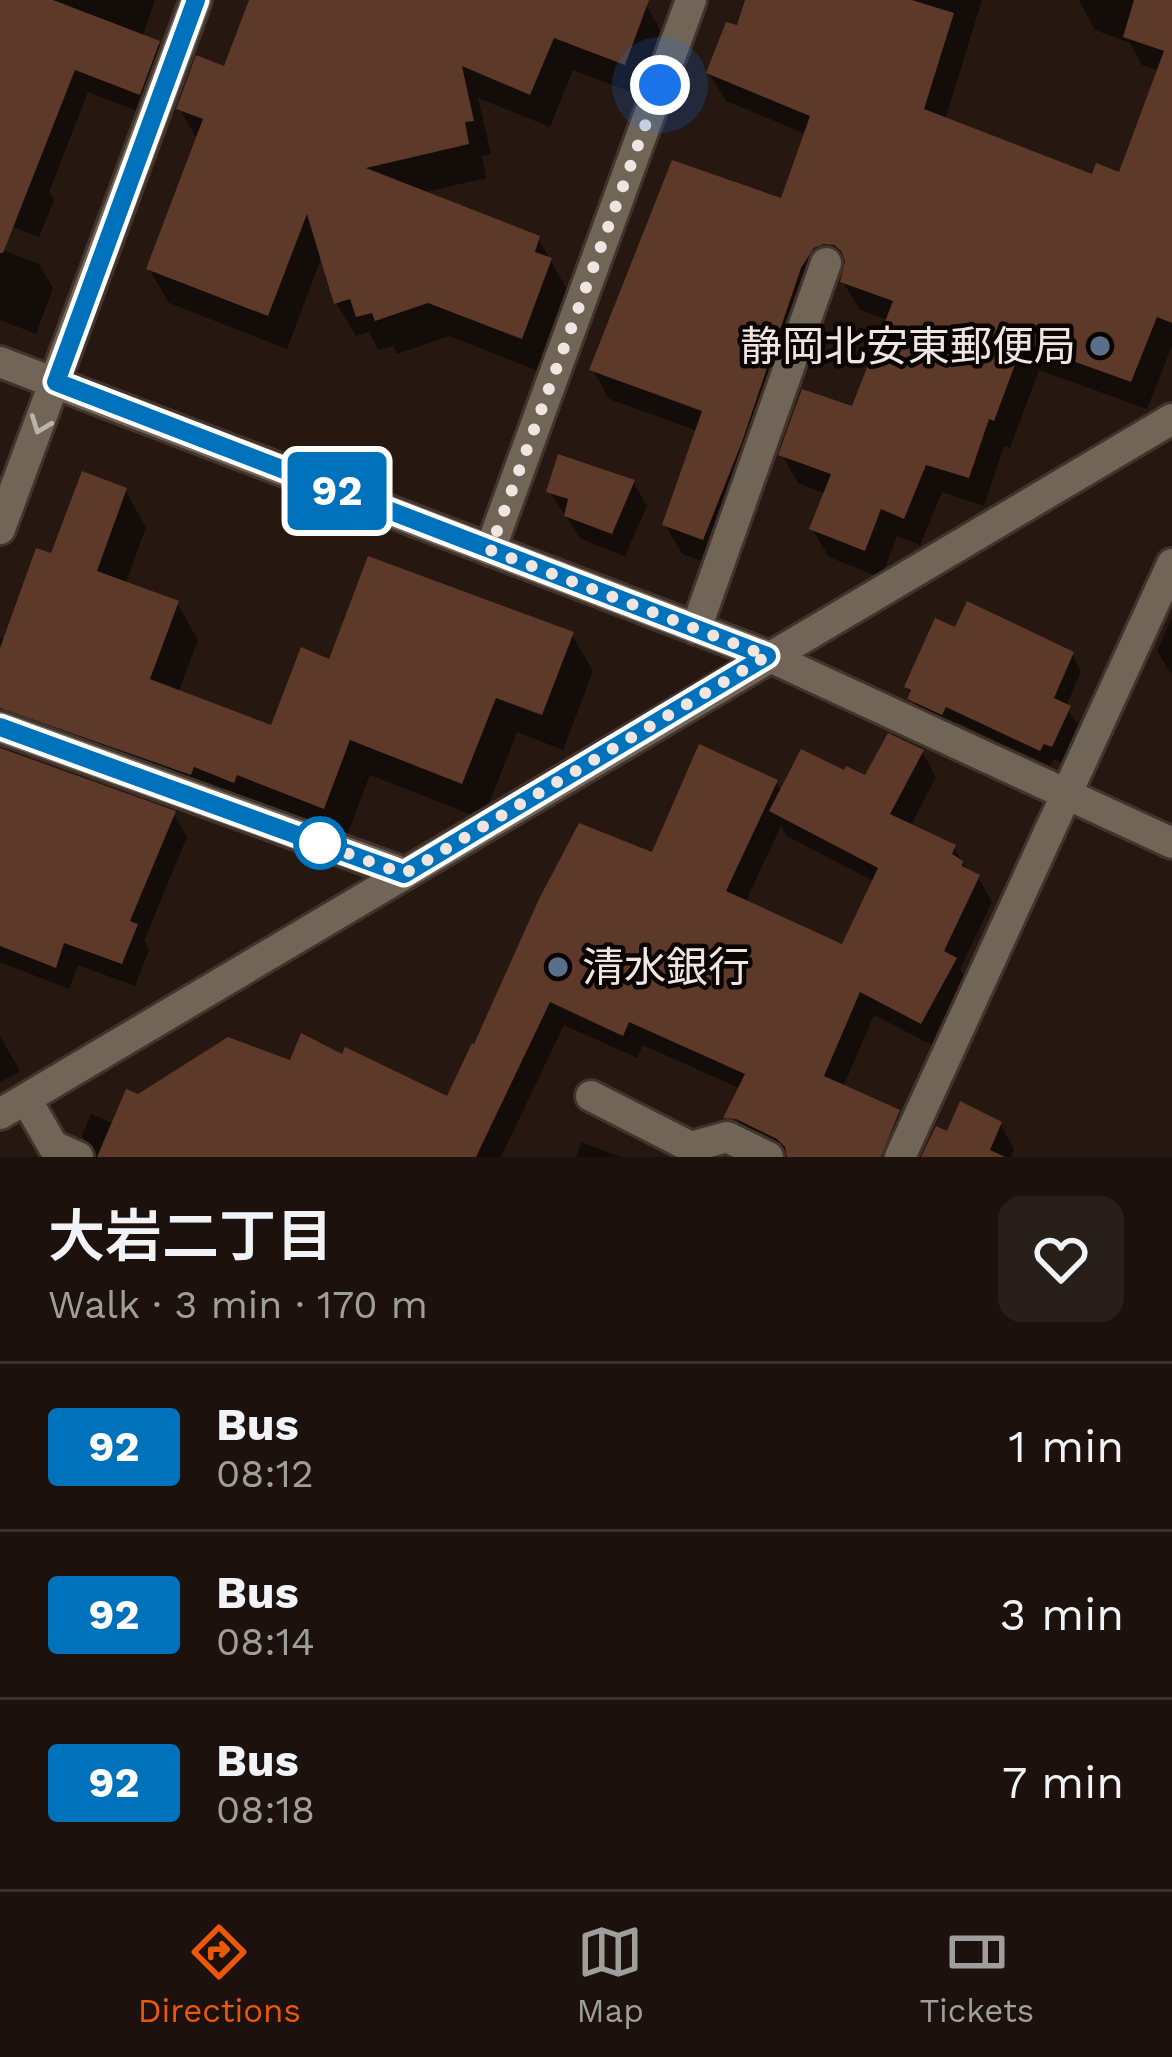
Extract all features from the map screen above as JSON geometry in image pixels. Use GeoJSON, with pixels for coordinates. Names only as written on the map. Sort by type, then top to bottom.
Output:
{"type":"FeatureCollection","features":[{"type":"Feature","properties":{"kind":"street"},"geometry":{"type":"LineString","coordinates":[[0,530],[196,0]]}},
{"type":"Feature","properties":{"kind":"street"},"geometry":{"type":"LineString","coordinates":[[490,550],[691,0]]}},
{"type":"Feature","properties":{"kind":"street"},"geometry":{"type":"LineString","coordinates":[[696,629],[826,263]]}},
{"type":"Feature","properties":{"kind":"street"},"geometry":{"type":"LineString","coordinates":[[0,362],[767,656],[1172,843]]}},
{"type":"Feature","properties":{"kind":"street"},"geometry":{"type":"LineString","coordinates":[[78,1157],[53,1146],[13,1106],[1172,418]]}},
{"type":"Feature","properties":{"kind":"street"},"geometry":{"type":"LineString","coordinates":[[900,1157],[1172,564]]}},
{"type":"Feature","properties":{"kind":"street"},"geometry":{"type":"LineString","coordinates":[[0,727],[404,874]]}},
{"type":"Feature","properties":{"kind":"street"},"geometry":{"type":"LineString","coordinates":[[591,1096],[691,1147],[727,1137],[768,1157]]}},
{"type":"Feature","properties":{"kind":"building"},"geometry":{"type":"Polygon","coordinates":[[[0,0],[53,0],[160,41],[140,95],[75,70],[3,253],[0,253],[0,0]]]}},
{"type":"Feature","properties":{"kind":"building"},"geometry":{"type":"Polygon","coordinates":[[[249,0],[649,0],[625,65],[554,38],[530,95],[462,66],[474,121],[465,122],[469,144],[366,168],[540,236],[535,252],[552,258],[522,339],[428,303],[375,321],[372,313],[356,317],[350,299],[334,304],[307,214],[268,316],[146,269],[203,119],[176,109],[196,55],[224,66],[249,0]]]}},
{"type":"Feature","properties":{"kind":"building"},"geometry":{"type":"Polygon","coordinates":[[[745,0],[912,0],[954,13],[924,109],[1092,174],[1096,163],[1119,172],[1164,51],[1123,37],[1134,0],[1172,0],[1172,323],[1157,317],[1131,382],[1023,343],[969,478],[926,465],[904,519],[881,509],[865,551],[809,529],[831,474],[778,455],[802,389],[852,406],[893,301],[840,282],[845,261],[834,245],[814,248],[801,268],[703,540],[662,525],[702,411],[589,370],[672,160],[781,198],[810,116],[706,73],[726,22],[737,25],[745,0]]]}},
{"type":"Feature","properties":{"kind":"building"},"geometry":{"type":"Polygon","coordinates":[[[558,454],[635,480],[612,534],[564,516],[568,499],[546,492],[558,454]]]}},
{"type":"Feature","properties":{"kind":"building"},"geometry":{"type":"Polygon","coordinates":[[[82,471],[127,488],[97,571],[179,601],[150,679],[271,725],[301,647],[329,659],[368,556],[574,632],[542,715],[496,698],[462,784],[350,740],[324,809],[237,775],[234,783],[194,767],[191,775],[0,708],[0,648],[36,548],[51,553],[82,471]]]}},
{"type":"Feature","properties":{"kind":"building"},"geometry":{"type":"Polygon","coordinates":[[[967,601],[1074,652],[1054,698],[1071,706],[1052,747],[1044,744],[1040,751],[946,707],[942,715],[907,699],[911,690],[904,687],[935,618],[955,627],[967,601]]]}},
{"type":"Feature","properties":{"kind":"building"},"geometry":{"type":"Polygon","coordinates":[[[888,733],[924,750],[890,814],[956,845],[952,854],[963,861],[962,866],[980,875],[944,951],[957,958],[921,1024],[860,992],[824,1076],[900,1110],[881,1157],[787,1157],[777,1139],[736,1119],[723,1118],[745,1074],[629,1022],[623,1036],[550,1002],[476,1157],[97,1157],[126,1089],[138,1094],[228,1037],[290,1060],[301,1033],[342,1054],[345,1047],[447,1096],[579,823],[652,852],[699,744],[778,780],[726,891],[842,944],[878,868],[769,811],[801,749],[865,775],[888,733]]]}},
{"type":"Feature","properties":{"kind":"building"},"geometry":{"type":"Polygon","coordinates":[[[0,748],[176,811],[130,921],[138,924],[122,964],[64,943],[56,968],[0,946],[0,748]]]}},
{"type":"Feature","properties":{"kind":"building"},"geometry":{"type":"Polygon","coordinates":[[[960,1101],[1002,1122],[990,1150],[1005,1157],[921,1157],[936,1126],[947,1131],[960,1101]]]}},
{"type":"Feature","properties":{"kind":"bus line","name":"92"},"geometry":{"type":"LineString","coordinates":[[0,727],[404,874],[767,656],[56,382],[196,0]]}},
{"type":"Feature","properties":{"kind":"place","name":"静岡北安東郵便局"},"geometry":{"type":"Point","coordinates":[1100,346]}},
{"type":"Feature","properties":{"kind":"place","name":"清水銀行"},"geometry":{"type":"Point","coordinates":[558,967]}},
{"type":"Feature","properties":{"kind":"route"},"geometry":{"type":"LineString","coordinates":[[320,843],[314,841],[404,874],[767,656],[490,550],[660,85]]}}]}
